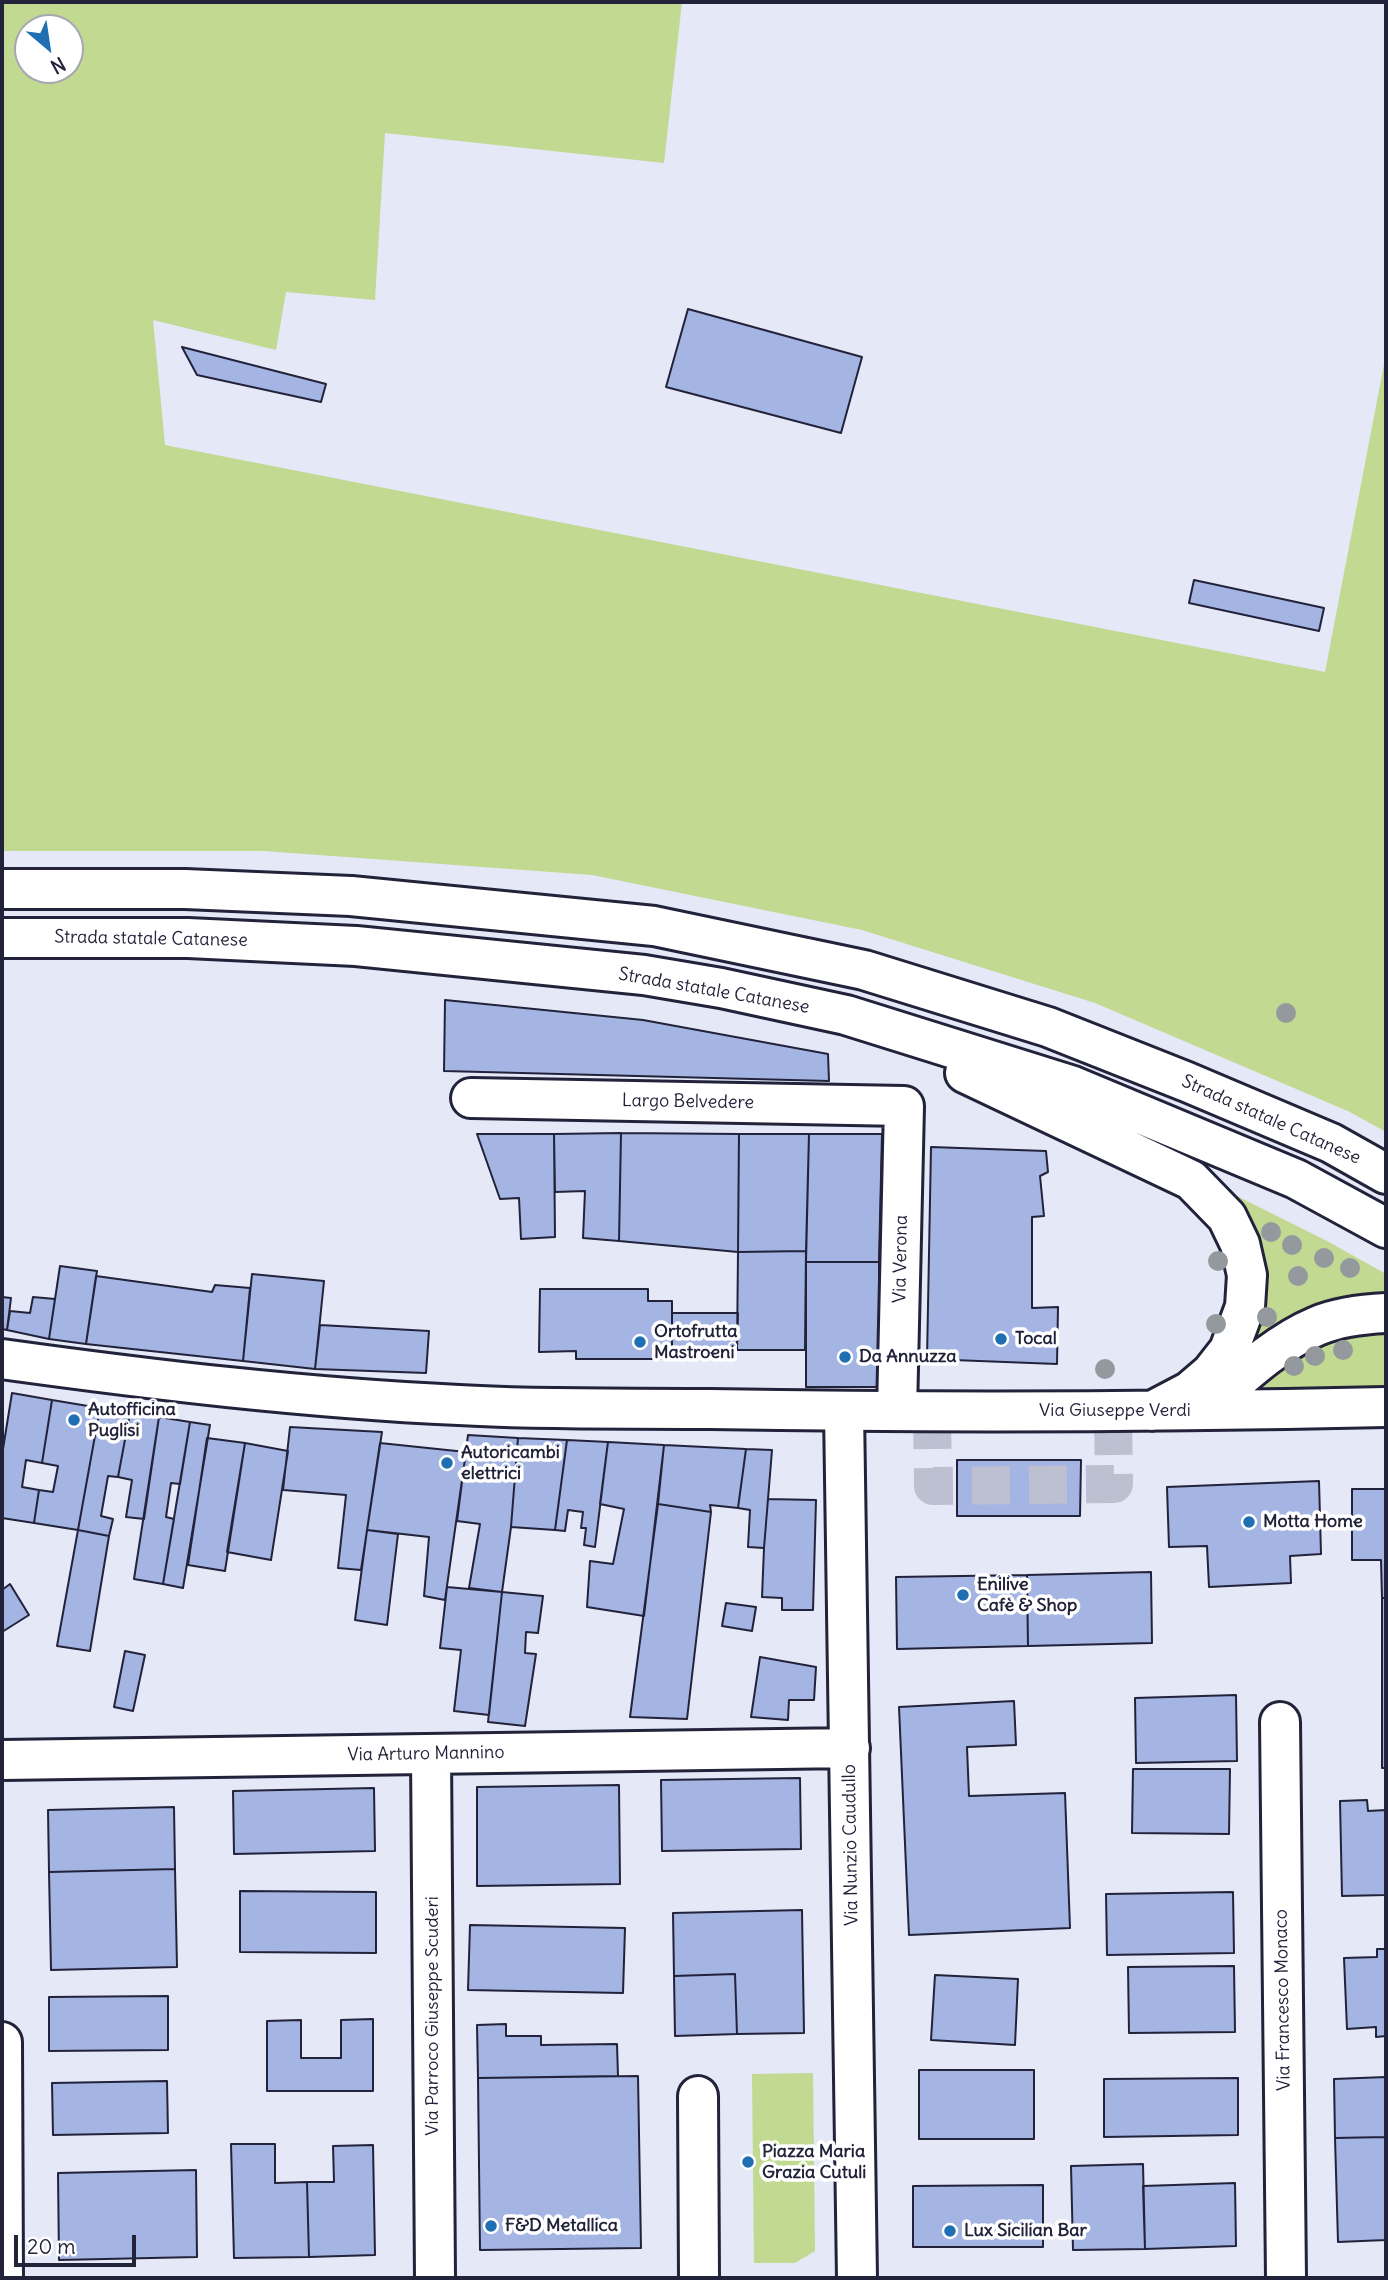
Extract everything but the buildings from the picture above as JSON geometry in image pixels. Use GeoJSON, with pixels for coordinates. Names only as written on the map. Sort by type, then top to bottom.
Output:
{"type":"FeatureCollection","features":[{"type":"Feature","properties":{"kind":"main road","name":"Strada statale Catanese"},"geometry":{"type":"LineString","coordinates":[[2,889],[185,889],[351,896],[654,926],[864,970],[1048,1027],[1331,1143],[1386,1174]]}},
{"type":"Feature","properties":{"kind":"main road","name":"Strada statale Catanese"},"geometry":{"type":"LineString","coordinates":[[2,938],[188,938],[356,946],[644,975],[721,988],[846,1015],[1073,1086],[1296,1179],[1386,1228]]}},
{"type":"Feature","properties":{"kind":"main road"},"geometry":{"type":"LineString","coordinates":[[846,1015],[1191,1180],[1227,1217],[1240,1244],[1247,1275],[1245,1307],[1229,1350],[1211,1373],[1189,1391],[1150,1412]]}},
{"type":"Feature","properties":{"kind":"main road","name":"Largo Belvedere"},"geometry":{"type":"LineString","coordinates":[[471,1098],[904,1106]]}},
{"type":"Feature","properties":{"kind":"main road","name":"Via Verona"},"geometry":{"type":"LineString","coordinates":[[897,1412],[904,1106]]}},
{"type":"Feature","properties":{"kind":"main road"},"geometry":{"type":"LineString","coordinates":[[1202,1411],[1282,1346],[1318,1325],[1362,1314],[1386,1313]]}},
{"type":"Feature","properties":{"kind":"main road","name":"Via Giuseppe Verdi"},"geometry":{"type":"LineString","coordinates":[[2,1359],[166,1381],[304,1395],[461,1406],[897,1412],[1150,1412],[1386,1407]]}},
{"type":"Feature","properties":{"kind":"main road"},"geometry":{"type":"LineString","coordinates":[[1202,1411],[1211,1373]]}},
{"type":"Feature","properties":{"kind":"main road","name":"Via Nunzio Caudullo"},"geometry":{"type":"LineString","coordinates":[[844,1411],[858,2278]]}},
{"type":"Feature","properties":{"kind":"main road","name":"Via Francesco Monaco"},"geometry":{"type":"LineString","coordinates":[[1280,1722],[1286,2278]]}},
{"type":"Feature","properties":{"kind":"main road","name":"Via Arturo Mannino"},"geometry":{"type":"LineString","coordinates":[[2,1760],[850,1748]]}},
{"type":"Feature","properties":{"kind":"main road","name":"Via Parroco Giuseppe Scuderi"},"geometry":{"type":"LineString","coordinates":[[431,1754],[435,2278]]}},
{"type":"Feature","properties":{"kind":"main road"},"geometry":{"type":"LineString","coordinates":[[2,2042],[4,2278]]}},
{"type":"Feature","properties":{"kind":"main road"},"geometry":{"type":"LineString","coordinates":[[698,2096],[699,2278]]}},
{"type":"Feature","properties":{"kind":"green space"},"geometry":{"type":"Polygon","coordinates":[[[2,2],[682,2],[664,163],[385,133],[375,300],[286,292],[276,350],[153,320],[165,445],[1325,672],[1386,354],[1386,1132],[1350,1112],[1095,1003],[862,930],[592,875],[264,851],[2,851],[2,2]]]}},
{"type":"Feature","properties":{"kind":"green space"},"geometry":{"type":"Polygon","coordinates":[[[1231,1193],[1386,1274],[1386,1297],[1245,1358],[1225,1197],[1231,1193]]]}},
{"type":"Feature","properties":{"kind":"green space"},"geometry":{"type":"Polygon","coordinates":[[[1386,1327],[1386,1388],[1263,1391],[1258,1385],[1316,1343],[1386,1327]]]}},
{"type":"Feature","properties":{"kind":"green space"},"geometry":{"type":"Polygon","coordinates":[[[813,2073],[815,2251],[795,2263],[754,2263],[752,2074],[813,2073]]]}},
{"type":"Feature","properties":{"kind":"tunnel"},"geometry":{"type":"LineString","coordinates":[[932,1411],[933,1486],[1114,1484],[1113,1412]]}},
{"type":"Feature","properties":{"kind":"place","name":"Tocal"},"geometry":{"type":"Point","coordinates":[1001,1339]}},
{"type":"Feature","properties":{"kind":"place","name":"Ortofrutta Mastroeni"},"geometry":{"type":"Point","coordinates":[640,1342]}},
{"type":"Feature","properties":{"kind":"place","name":"Da Annuzza"},"geometry":{"type":"Point","coordinates":[845,1357]}},
{"type":"Feature","properties":{"kind":"place","name":"Autofficina Puglisi"},"geometry":{"type":"Point","coordinates":[74,1420]}},
{"type":"Feature","properties":{"kind":"place","name":"Autoricambi elettrici"},"geometry":{"type":"Point","coordinates":[447,1463]}},
{"type":"Feature","properties":{"kind":"place","name":"Motta Home"},"geometry":{"type":"Point","coordinates":[1249,1522]}},
{"type":"Feature","properties":{"kind":"place","name":"Enilive Cafè & Shop"},"geometry":{"type":"Point","coordinates":[963,1595]}},
{"type":"Feature","properties":{"kind":"place","name":"Piazza Maria Grazia Cutuli"},"geometry":{"type":"Point","coordinates":[748,2162]}},
{"type":"Feature","properties":{"kind":"place","name":"F&D Metallica"},"geometry":{"type":"Point","coordinates":[491,2226]}},
{"type":"Feature","properties":{"kind":"place","name":"Lux Sicilian Bar"},"geometry":{"type":"Point","coordinates":[950,2231]}}]}
